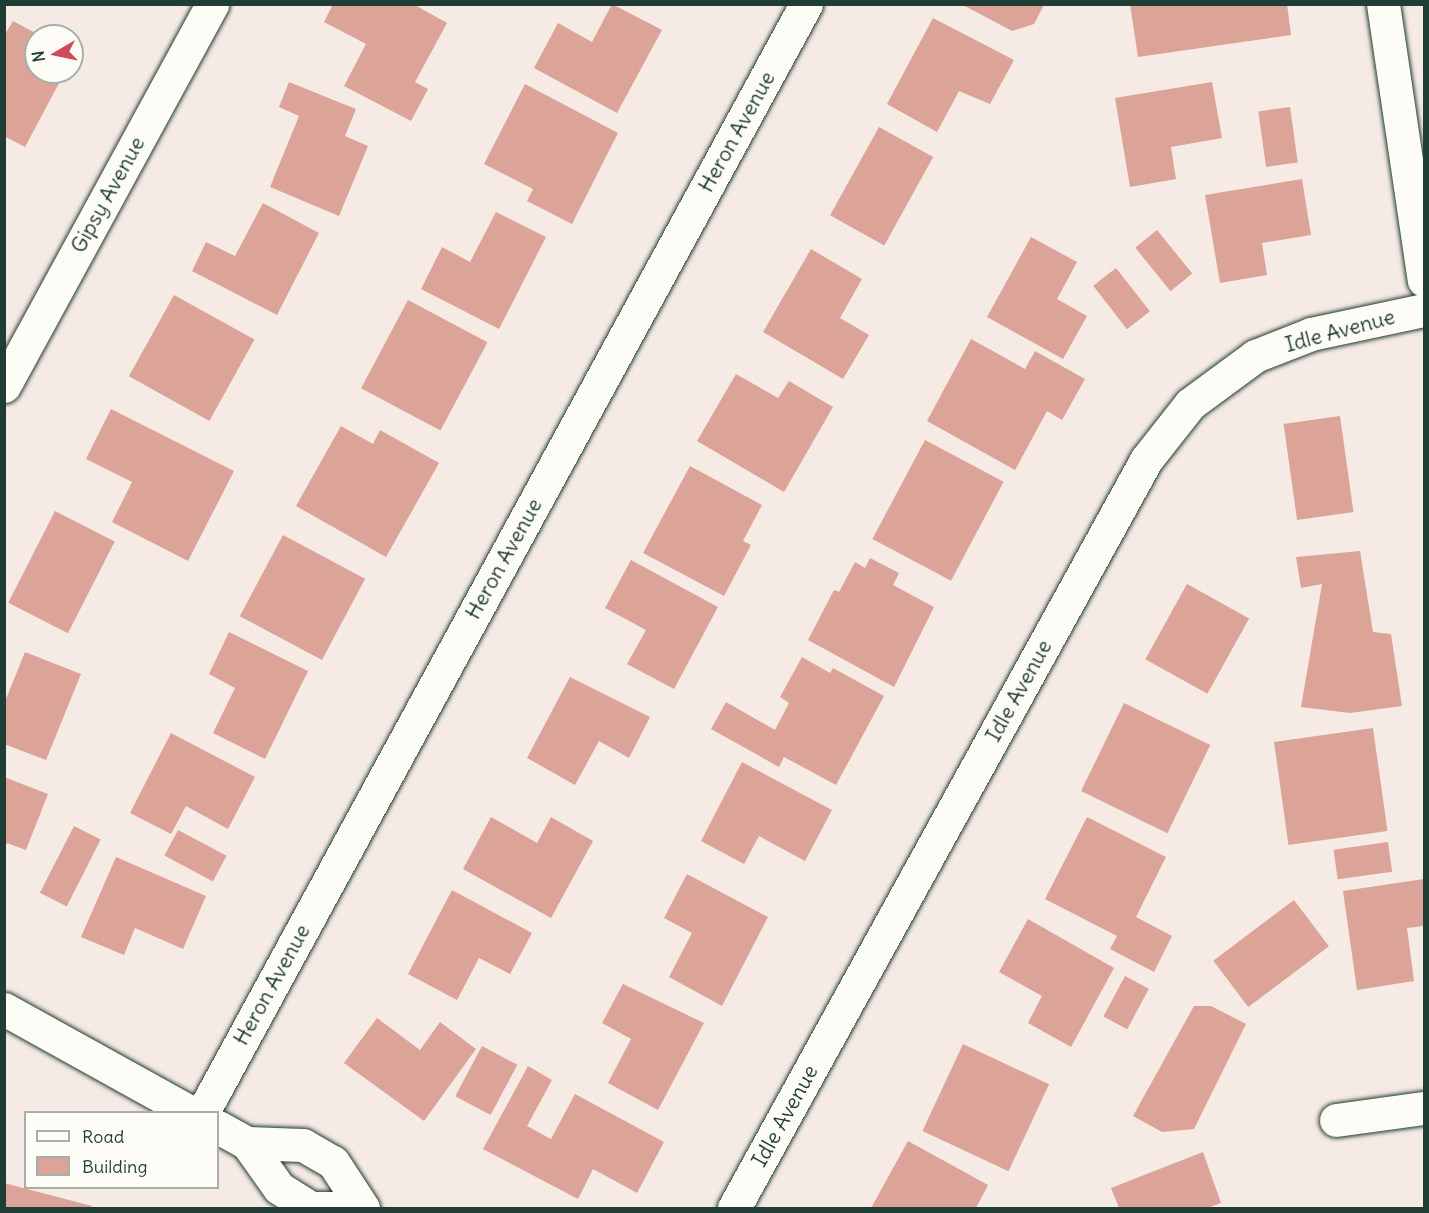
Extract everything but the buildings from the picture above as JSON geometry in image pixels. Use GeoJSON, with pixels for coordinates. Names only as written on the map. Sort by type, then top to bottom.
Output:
{"type":"FeatureCollection","features":[{"type":"Feature","properties":{"kind":"street","name":"Gipsy Avenue"},"geometry":{"type":"LineString","coordinates":[[4,386],[212,4]]}},
{"type":"Feature","properties":{"kind":"street","name":"Heron Avenue"},"geometry":{"type":"LineString","coordinates":[[204,1111],[806,4]]}},
{"type":"Feature","properties":{"kind":"street"},"geometry":{"type":"LineString","coordinates":[[1383,4],[1425,280]]}},
{"type":"Feature","properties":{"kind":"street","name":"Idle Avenue"},"geometry":{"type":"LineString","coordinates":[[734,1209],[1146,460],[1190,404],[1255,356],[1311,334],[1425,310]]}},
{"type":"Feature","properties":{"kind":"street"},"geometry":{"type":"LineString","coordinates":[[4,1009],[186,1111]]}},
{"type":"Feature","properties":{"kind":"street"},"geometry":{"type":"LineString","coordinates":[[1336,1120],[1425,1108]]}},
{"type":"Feature","properties":{"kind":"street"},"geometry":{"type":"LineString","coordinates":[[219,1128],[247,1143],[279,1188],[311,1208],[332,1209]]}},
{"type":"Feature","properties":{"kind":"street"},"geometry":{"type":"LineString","coordinates":[[247,1143],[303,1145],[333,1162],[363,1209]]}}]}
